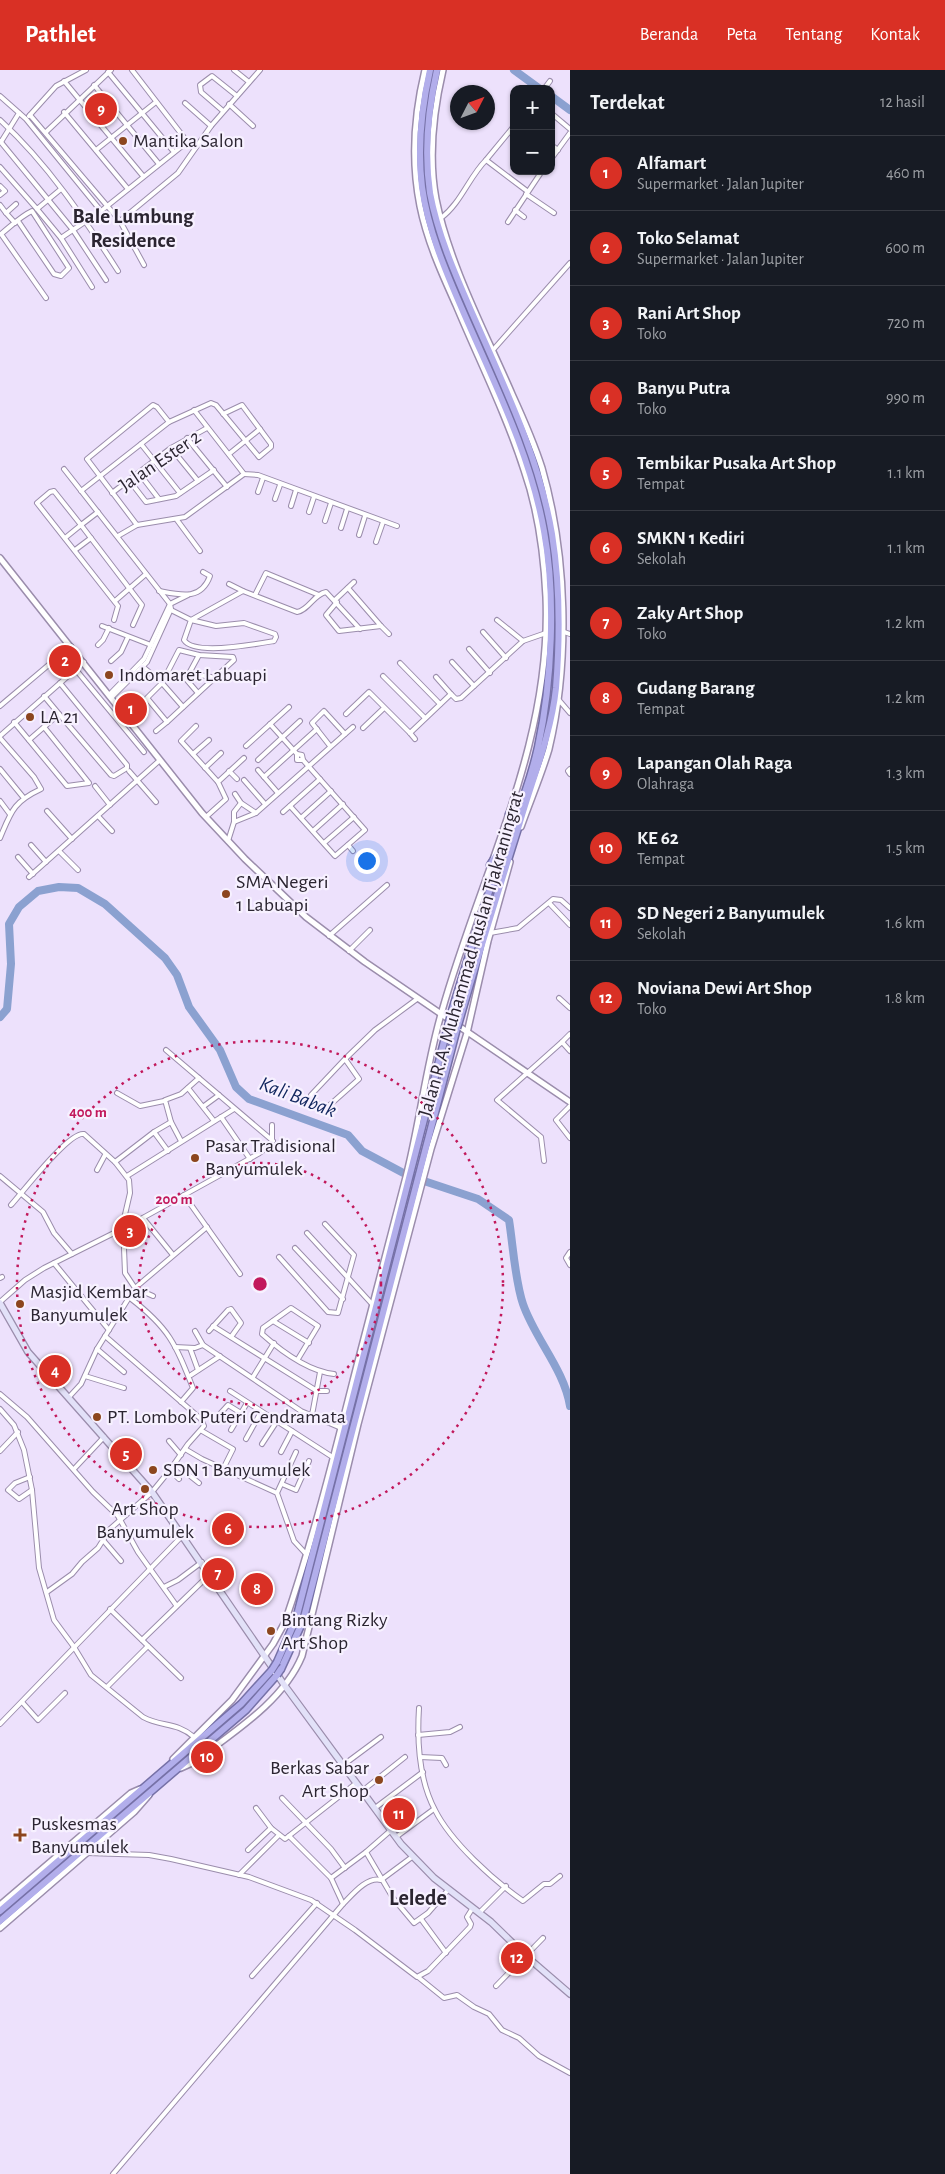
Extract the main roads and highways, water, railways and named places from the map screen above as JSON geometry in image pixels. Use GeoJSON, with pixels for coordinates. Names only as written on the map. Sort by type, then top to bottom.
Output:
{"type":"FeatureCollection","features":[{"type":"Feature","properties":{"kind":"highway","name":"Jalan R.A. Muhammad Ruslan Tjakraningrat"},"geometry":{"type":"LineString","coordinates":[[0,1921],[250,1706],[281,1669],[303,1621],[403,1245],[403,1222],[415,1147],[451,1014],[482,910],[538,748],[547,689],[550,634],[549,566],[538,503],[526,460],[451,282],[430,227],[422,189],[419,142],[423,103],[430,70]]}},
{"type":"Feature","properties":{"kind":"highway","name":"Jalan R.A. Muhammad Ruslan Tjakraningrat"},"geometry":{"type":"LineString","coordinates":[[0,1912],[245,1700],[277,1662],[296,1619],[341,1444],[342,1432],[403,1222],[428,1149],[458,1025],[545,747],[556,689],[558,621],[556,564],[548,514],[537,469],[524,431],[448,256],[435,214],[427,156],[430,104],[437,70]]}},
{"type":"Feature","properties":{"kind":"highway"},"geometry":{"type":"LineString","coordinates":[[520,822],[527,811]]}},
{"type":"Feature","properties":{"kind":"highway"},"geometry":{"type":"LineString","coordinates":[[509,814],[512,827]]}},
{"type":"Feature","properties":{"kind":"highway"},"geometry":{"type":"LineString","coordinates":[[512,857],[514,842]]}},
{"type":"Feature","properties":{"kind":"highway"},"geometry":{"type":"LineString","coordinates":[[490,865],[506,843]]}},
{"type":"Feature","properties":{"kind":"highway"},"geometry":{"type":"LineString","coordinates":[[352,1433],[358,1424]]}},
{"type":"Feature","properties":{"kind":"highway"},"geometry":{"type":"LineString","coordinates":[[334,1457],[341,1444]]}},
{"type":"Feature","properties":{"kind":"highway"},"geometry":{"type":"LineString","coordinates":[[349,1445],[349,1461]]}},
{"type":"Feature","properties":{"kind":"main road"},"geometry":{"type":"LineString","coordinates":[[0,1302],[28,1352],[152,1492],[266,1655],[285,1686],[395,1838],[448,1890],[496,1927],[570,1994]]}},
{"type":"Feature","properties":{"kind":"main road"},"geometry":{"type":"LineString","coordinates":[[552,1979],[570,1989]]}},
{"type":"Feature","properties":{"kind":"waterway"},"geometry":{"type":"LineString","coordinates":[[514,70],[535,85]]}},
{"type":"Feature","properties":{"kind":"waterway"},"geometry":{"type":"LineString","coordinates":[[555,99],[570,110]]}},
{"type":"Feature","properties":{"kind":"waterway","name":"Kali Babak"},"geometry":{"type":"LineString","coordinates":[[0,1017],[7,1009],[11,964],[9,924],[19,907],[38,891],[59,887],[78,888],[105,904],[165,958],[177,975],[189,1007],[220,1050],[236,1087],[249,1099],[348,1135],[362,1151],[409,1176],[478,1199],[509,1220],[520,1295],[528,1317],[562,1379],[570,1406]]}},
{"type":"Feature","properties":{"kind":"place","name":"Lapangan Olah Raga"},"geometry":{"type":"Point","coordinates":[101,109]}},
{"type":"Feature","properties":{"kind":"place","name":"Mantika Salon"},"geometry":{"type":"Point","coordinates":[123,141]}},
{"type":"Feature","properties":{"kind":"place","name":"Toko Selamat"},"geometry":{"type":"Point","coordinates":[65,661]}},
{"type":"Feature","properties":{"kind":"place","name":"Indomaret Labuapi"},"geometry":{"type":"Point","coordinates":[109,675]}},
{"type":"Feature","properties":{"kind":"place","name":"Alfamart"},"geometry":{"type":"Point","coordinates":[131,709]}},
{"type":"Feature","properties":{"kind":"place","name":"LA 21"},"geometry":{"type":"Point","coordinates":[30,717]}},
{"type":"Feature","properties":{"kind":"place","name":"SMA Negeri 1 Labuapi"},"geometry":{"type":"Point","coordinates":[226,894]}},
{"type":"Feature","properties":{"kind":"place","name":"Pasar Tradisional Banyumulek"},"geometry":{"type":"Point","coordinates":[195,1158]}},
{"type":"Feature","properties":{"kind":"place","name":"Rani Art Shop"},"geometry":{"type":"Point","coordinates":[130,1231]}},
{"type":"Feature","properties":{"kind":"place","name":"Masjid Kembar Banyumulek"},"geometry":{"type":"Point","coordinates":[20,1304]}},
{"type":"Feature","properties":{"kind":"place","name":"Banyu Putra"},"geometry":{"type":"Point","coordinates":[55,1371]}},
{"type":"Feature","properties":{"kind":"place","name":"PT. Lombok Puteri Cendramata"},"geometry":{"type":"Point","coordinates":[97,1417]}},
{"type":"Feature","properties":{"kind":"place","name":"Tembikar Pusaka Art Shop"},"geometry":{"type":"Point","coordinates":[126,1454]}},
{"type":"Feature","properties":{"kind":"place","name":"SDN 1 Banyumulek"},"geometry":{"type":"Point","coordinates":[153,1470]}},
{"type":"Feature","properties":{"kind":"place","name":"Art Shop Banyumulek"},"geometry":{"type":"Point","coordinates":[145,1489]}},
{"type":"Feature","properties":{"kind":"place","name":"SMKN 1 Kediri"},"geometry":{"type":"Point","coordinates":[228,1529]}},
{"type":"Feature","properties":{"kind":"place","name":"Zaky Art Shop"},"geometry":{"type":"Point","coordinates":[218,1574]}},
{"type":"Feature","properties":{"kind":"place","name":"Gudang Barang"},"geometry":{"type":"Point","coordinates":[257,1589]}},
{"type":"Feature","properties":{"kind":"place","name":"Bintang Rizky Art Shop"},"geometry":{"type":"Point","coordinates":[271,1631]}},
{"type":"Feature","properties":{"kind":"place","name":"KE 62"},"geometry":{"type":"Point","coordinates":[207,1757]}},
{"type":"Feature","properties":{"kind":"place","name":"Berkas Sabar Art Shop"},"geometry":{"type":"Point","coordinates":[379,1780]}},
{"type":"Feature","properties":{"kind":"place","name":"SD Negeri 2 Banyumulek"},"geometry":{"type":"Point","coordinates":[399,1814]}},
{"type":"Feature","properties":{"kind":"place","name":"Puskesmas Banyumulek"},"geometry":{"type":"Point","coordinates":[20,1835]}},
{"type":"Feature","properties":{"kind":"place","name":"Noviana Dewi Art Shop"},"geometry":{"type":"Point","coordinates":[517,1958]}},
{"type":"Feature","properties":{"kind":"district","name":"Bale Lumbung Residence"},"geometry":{"type":"Point","coordinates":[133,228]}},
{"type":"Feature","properties":{"kind":"district","name":"Lelede"},"geometry":{"type":"Point","coordinates":[418,1898]}}]}
